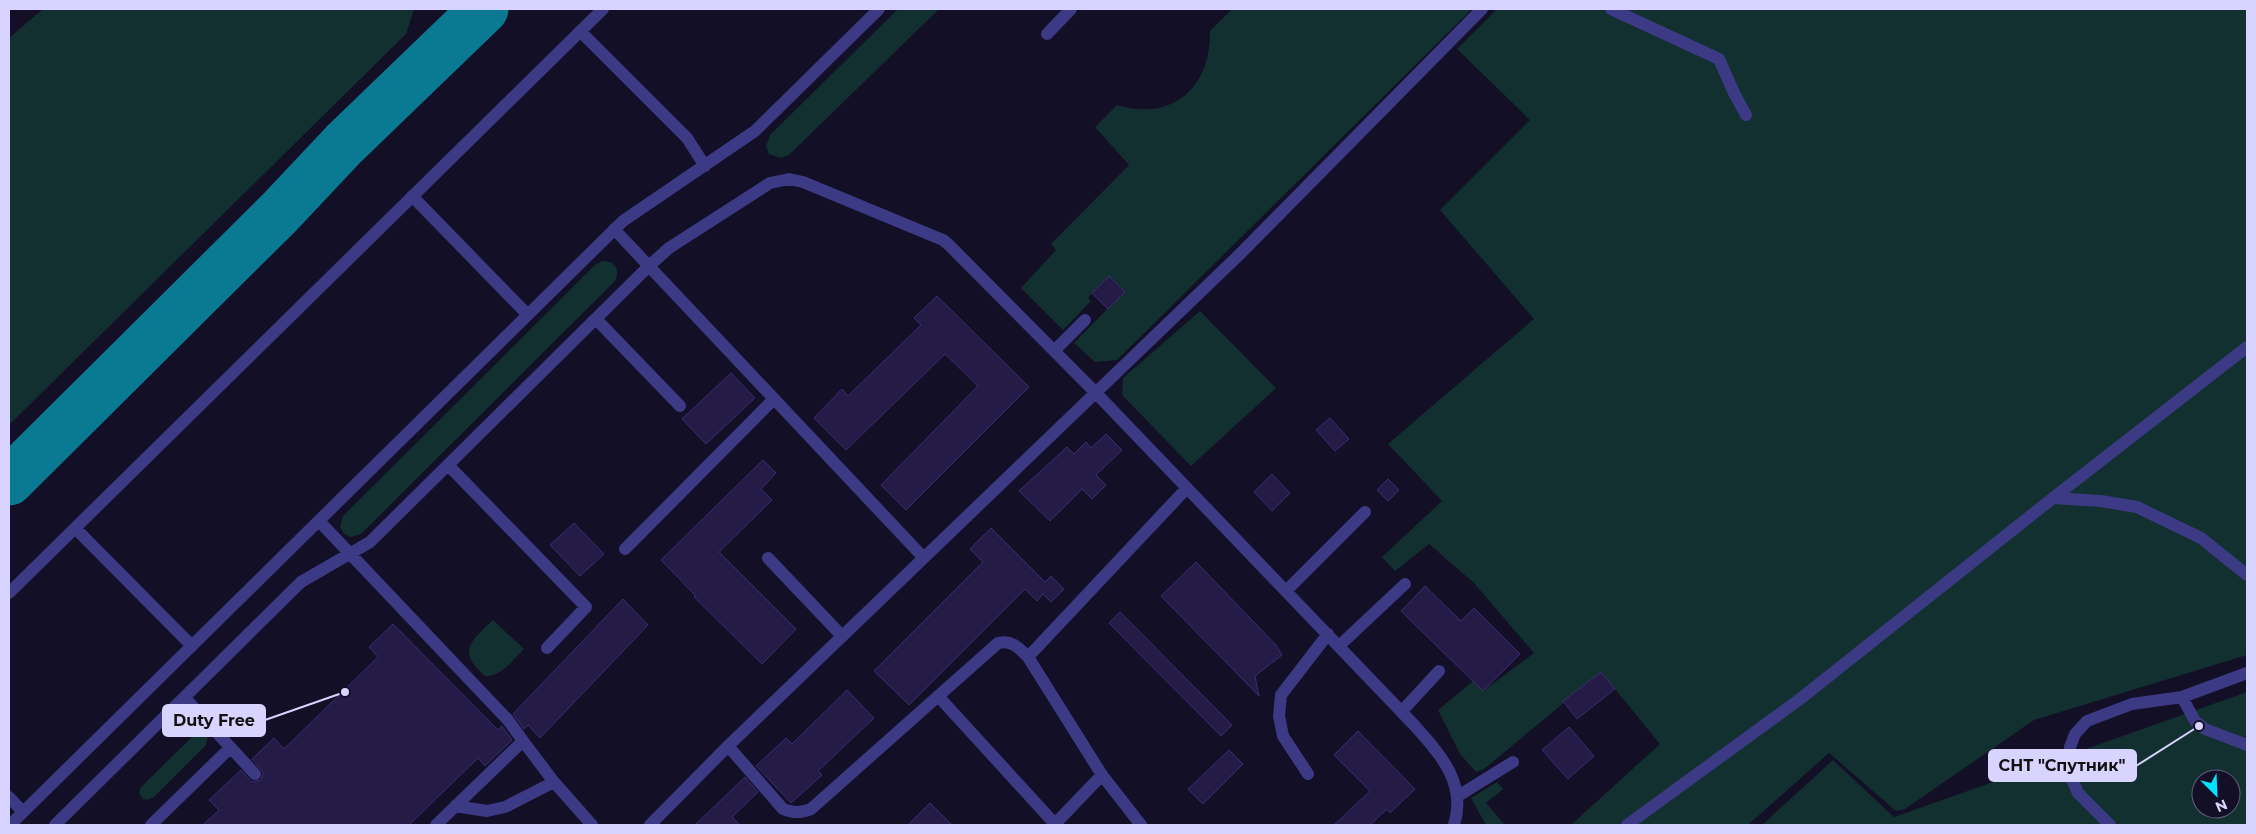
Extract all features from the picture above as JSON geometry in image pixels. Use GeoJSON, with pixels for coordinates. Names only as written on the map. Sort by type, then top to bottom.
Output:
{"type":"FeatureCollection","features":[{"type":"Feature","properties":{"kind":"lane"},"geometry":{"type":"LineString","coordinates":[[9,593],[603,9]]}},
{"type":"Feature","properties":{"kind":"lane"},"geometry":{"type":"LineString","coordinates":[[10,825],[633,212],[756,131],[879,9]]}},
{"type":"Feature","properties":{"kind":"lane"},"geometry":{"type":"LineString","coordinates":[[1046,34],[1072,9]]}},
{"type":"Feature","properties":{"kind":"lane"},"geometry":{"type":"LineString","coordinates":[[650,825],[728,746],[1239,255],[1482,9]]}},
{"type":"Feature","properties":{"kind":"lane"},"geometry":{"type":"LineString","coordinates":[[1611,9],[1719,59],[1746,115]]}},
{"type":"Feature","properties":{"kind":"lane"},"geometry":{"type":"LineString","coordinates":[[580,31],[686,138],[705,166]]}},
{"type":"Feature","properties":{"kind":"lane"},"geometry":{"type":"LineString","coordinates":[[55,825],[301,582],[370,542],[449,466],[648,266],[669,248],[770,182],[780,179],[796,179],[943,240],[1095,392],[1402,711],[1437,751],[1453,775],[1458,796],[1454,824]]}},
{"type":"Feature","properties":{"kind":"lane"},"geometry":{"type":"LineString","coordinates":[[412,196],[528,315]]}},
{"type":"Feature","properties":{"kind":"lane"},"geometry":{"type":"LineString","coordinates":[[614,230],[923,558]]}},
{"type":"Feature","properties":{"kind":"lane"},"geometry":{"type":"LineString","coordinates":[[596,319],[680,406]]}},
{"type":"Feature","properties":{"kind":"lane"},"geometry":{"type":"LineString","coordinates":[[1054,351],[1085,320]]}},
{"type":"Feature","properties":{"kind":"lane"},"geometry":{"type":"LineString","coordinates":[[1627,825],[1800,699],[2247,347]]}},
{"type":"Feature","properties":{"kind":"lane"},"geometry":{"type":"LineString","coordinates":[[625,549],[773,400]]}},
{"type":"Feature","properties":{"kind":"lane"},"geometry":{"type":"LineString","coordinates":[[449,466],[586,607],[547,648]]}},
{"type":"Feature","properties":{"kind":"lane"},"geometry":{"type":"LineString","coordinates":[[1028,657],[1187,488]]}},
{"type":"Feature","properties":{"kind":"lane"},"geometry":{"type":"LineString","coordinates":[[2053,498],[2101,501],[2138,507],[2201,538],[2247,575]]}},
{"type":"Feature","properties":{"kind":"lane"},"geometry":{"type":"LineString","coordinates":[[1286,591],[1365,512]]}},
{"type":"Feature","properties":{"kind":"lane"},"geometry":{"type":"LineString","coordinates":[[319,521],[508,720],[554,782],[592,824]]}},
{"type":"Feature","properties":{"kind":"lane"},"geometry":{"type":"LineString","coordinates":[[75,528],[192,646]]}},
{"type":"Feature","properties":{"kind":"lane"},"geometry":{"type":"LineString","coordinates":[[768,558],[842,636]]}},
{"type":"Feature","properties":{"kind":"lane"},"geometry":{"type":"LineString","coordinates":[[1340,646],[1405,584]]}},
{"type":"Feature","properties":{"kind":"lane"},"geometry":{"type":"LineString","coordinates":[[1308,774],[1283,736],[1279,716],[1280,695],[1328,634]]}},
{"type":"Feature","properties":{"kind":"lane"},"geometry":{"type":"LineString","coordinates":[[728,746],[784,809],[794,813],[811,809],[998,642],[1006,641],[1016,644],[1028,657],[1102,775],[1141,825]]}},
{"type":"Feature","properties":{"kind":"lane"},"geometry":{"type":"LineString","coordinates":[[1402,711],[1440,671]]}},
{"type":"Feature","properties":{"kind":"lane"},"geometry":{"type":"LineString","coordinates":[[2110,825],[2078,792],[2070,775],[2070,747],[2075,734],[2087,721],[2132,704],[2182,697],[2247,673]]}},
{"type":"Feature","properties":{"kind":"lane"},"geometry":{"type":"LineString","coordinates":[[938,696],[1054,824],[1102,775]]}},
{"type":"Feature","properties":{"kind":"lane"},"geometry":{"type":"LineString","coordinates":[[2182,697],[2195,722],[2205,729],[2247,745]]}},
{"type":"Feature","properties":{"kind":"lane"},"geometry":{"type":"LineString","coordinates":[[185,698],[255,774]]}},
{"type":"Feature","properties":{"kind":"lane"},"geometry":{"type":"LineString","coordinates":[[436,825],[523,740]]}},
{"type":"Feature","properties":{"kind":"lane"},"geometry":{"type":"LineString","coordinates":[[151,825],[230,748]]}},
{"type":"Feature","properties":{"kind":"lane"},"geometry":{"type":"LineString","coordinates":[[1458,796],[1513,762]]}},
{"type":"Feature","properties":{"kind":"lane"},"geometry":{"type":"LineString","coordinates":[[455,806],[487,811],[505,806],[554,782]]}},
{"type":"Feature","properties":{"kind":"lane"},"geometry":{"type":"LineString","coordinates":[[9,797],[24,812]]}},
{"type":"Feature","properties":{"kind":"green space"},"geometry":{"type":"Polygon","coordinates":[[[43,9],[414,9],[406,34],[9,425],[9,38],[43,9]]]}},
{"type":"Feature","properties":{"kind":"green space"},"geometry":{"type":"Polygon","coordinates":[[[898,9],[939,9],[789,155],[781,158],[769,154],[766,146],[770,135],[898,9]]]}},
{"type":"Feature","properties":{"kind":"green space"},"geometry":{"type":"Polygon","coordinates":[[[1232,9],[1472,9],[1117,360],[1095,362],[1074,343],[1125,291],[1109,276],[1088,298],[1091,301],[1063,330],[1021,288],[1056,250],[1051,244],[1129,165],[1095,127],[1117,105],[1137,109],[1155,108],[1171,104],[1185,95],[1196,84],[1204,69],[1209,51],[1210,31],[1232,9]]]}},
{"type":"Feature","properties":{"kind":"green space"},"geometry":{"type":"Polygon","coordinates":[[[1497,9],[2247,9],[2247,655],[2034,720],[1905,809],[1896,811],[1829,753],[1748,825],[1571,825],[1660,744],[1601,672],[1484,769],[1476,772],[1460,754],[1438,710],[1473,681],[1483,691],[1534,653],[1474,583],[1429,544],[1395,571],[1382,557],[1442,501],[1388,444],[1534,319],[1440,210],[1530,120],[1457,49],[1497,9]]]}},
{"type":"Feature","properties":{"kind":"green space"},"geometry":{"type":"Polygon","coordinates":[[[607,261],[616,267],[617,274],[614,282],[361,534],[351,537],[344,534],[340,527],[343,516],[596,264],[607,261]]]}},
{"type":"Feature","properties":{"kind":"green space"},"geometry":{"type":"Polygon","coordinates":[[[1200,311],[1276,388],[1191,466],[1122,395],[1123,378],[1200,311]]]}},
{"type":"Feature","properties":{"kind":"green space"},"geometry":{"type":"Polygon","coordinates":[[[493,620],[524,649],[502,671],[491,676],[485,676],[471,660],[470,646],[478,634],[493,620]]]}},
{"type":"Feature","properties":{"kind":"green space"},"geometry":{"type":"Polygon","coordinates":[[[2247,692],[2247,825],[1762,825],[1833,760],[1894,817],[2247,692]]]}},
{"type":"Feature","properties":{"kind":"green space"},"geometry":{"type":"Polygon","coordinates":[[[202,732],[208,736],[206,745],[153,798],[146,800],[142,798],[139,792],[141,787],[195,734],[202,732]]]}},
{"type":"Feature","properties":{"kind":"green space"},"geometry":{"type":"Polygon","coordinates":[[[1497,782],[1503,789],[1486,803],[1505,825],[1486,825],[1471,798],[1497,782]]]}},
{"type":"Feature","properties":{"kind":"building"},"geometry":{"type":"Polygon","coordinates":[[[1109,276],[1125,292],[1108,309],[1092,293],[1109,276]]]}},
{"type":"Feature","properties":{"kind":"building"},"geometry":{"type":"Polygon","coordinates":[[[937,296],[1029,387],[906,510],[881,485],[978,386],[945,354],[846,450],[814,418],[842,389],[848,396],[921,325],[914,318],[937,296]]]}},
{"type":"Feature","properties":{"kind":"building"},"geometry":{"type":"Polygon","coordinates":[[[731,373],[755,398],[706,444],[682,419],[731,373]]]}},
{"type":"Feature","properties":{"kind":"building"},"geometry":{"type":"Polygon","coordinates":[[[1330,418],[1349,439],[1335,451],[1316,430],[1330,418]]]}},
{"type":"Feature","properties":{"kind":"building"},"geometry":{"type":"Polygon","coordinates":[[[1106,434],[1122,450],[1096,475],[1106,485],[1092,499],[1082,489],[1050,521],[1019,491],[1067,447],[1074,454],[1086,442],[1091,448],[1106,434]]]}},
{"type":"Feature","properties":{"kind":"building"},"geometry":{"type":"Polygon","coordinates":[[[763,460],[776,473],[761,489],[772,500],[719,552],[796,629],[762,664],[694,597],[695,595],[661,560],[763,460]]]}},
{"type":"Feature","properties":{"kind":"building"},"geometry":{"type":"Polygon","coordinates":[[[1272,474],[1290,493],[1272,511],[1254,492],[1272,474]]]}},
{"type":"Feature","properties":{"kind":"building"},"geometry":{"type":"Polygon","coordinates":[[[1388,479],[1399,490],[1388,501],[1377,490],[1388,479]]]}},
{"type":"Feature","properties":{"kind":"building"},"geometry":{"type":"Polygon","coordinates":[[[574,523],[604,554],[580,576],[550,545],[574,523]]]}},
{"type":"Feature","properties":{"kind":"building"},"geometry":{"type":"Polygon","coordinates":[[[991,528],[1045,582],[1051,576],[1064,589],[1051,602],[1043,594],[1037,601],[1025,589],[909,705],[874,671],[983,562],[970,549],[991,528]]]}},
{"type":"Feature","properties":{"kind":"building"},"geometry":{"type":"Polygon","coordinates":[[[1196,562],[1276,645],[1282,655],[1255,676],[1259,696],[1161,596],[1196,562]]]}},
{"type":"Feature","properties":{"kind":"building"},"geometry":{"type":"Polygon","coordinates":[[[1425,586],[1461,621],[1474,608],[1520,654],[1483,691],[1401,611],[1425,586]]]}},
{"type":"Feature","properties":{"kind":"building"},"geometry":{"type":"Polygon","coordinates":[[[623,599],[648,625],[540,738],[528,725],[524,729],[513,714],[623,599]]]}},
{"type":"Feature","properties":{"kind":"building"},"geometry":{"type":"Polygon","coordinates":[[[1120,612],[1232,725],[1221,736],[1109,623],[1120,612]]]}},
{"type":"Feature","properties":{"kind":"building"},"geometry":{"type":"Polygon","coordinates":[[[393,624],[498,730],[502,726],[512,740],[485,766],[478,758],[409,825],[203,825],[219,810],[209,800],[241,770],[252,782],[261,780],[263,772],[252,759],[274,738],[284,749],[378,657],[369,647],[393,624]]]}},
{"type":"Feature","properties":{"kind":"building"},"geometry":{"type":"Polygon","coordinates":[[[1601,672],[1615,689],[1577,719],[1563,701],[1601,672]]]}},
{"type":"Feature","properties":{"kind":"building"},"geometry":{"type":"Polygon","coordinates":[[[847,690],[874,718],[818,771],[822,775],[791,803],[756,766],[786,738],[792,744],[847,690]]]}},
{"type":"Feature","properties":{"kind":"building"},"geometry":{"type":"Polygon","coordinates":[[[1569,727],[1594,756],[1568,779],[1542,750],[1569,727]]]}},
{"type":"Feature","properties":{"kind":"building"},"geometry":{"type":"Polygon","coordinates":[[[1358,731],[1415,789],[1390,813],[1387,809],[1370,825],[1334,825],[1370,791],[1334,755],[1358,731]]]}},
{"type":"Feature","properties":{"kind":"building"},"geometry":{"type":"Polygon","coordinates":[[[1229,750],[1243,764],[1203,804],[1188,789],[1229,750]]]}},
{"type":"Feature","properties":{"kind":"building"},"geometry":{"type":"Polygon","coordinates":[[[745,777],[758,792],[732,817],[740,825],[695,825],[745,777]]]}},
{"type":"Feature","properties":{"kind":"building"},"geometry":{"type":"Polygon","coordinates":[[[930,803],[952,825],[908,825],[930,803]]]}},
{"type":"Feature","properties":{"kind":"taxiway"},"geometry":{"type":"LineString","coordinates":[[9,481],[280,212],[344,144],[484,9]]}},
{"type":"Feature","properties":{"kind":"place","name":"Duty Free"},"geometry":{"type":"Point","coordinates":[345,692]}},
{"type":"Feature","properties":{"kind":"place","name":"СНТ \"Спутник\""},"geometry":{"type":"Point","coordinates":[2199,726]}}]}
